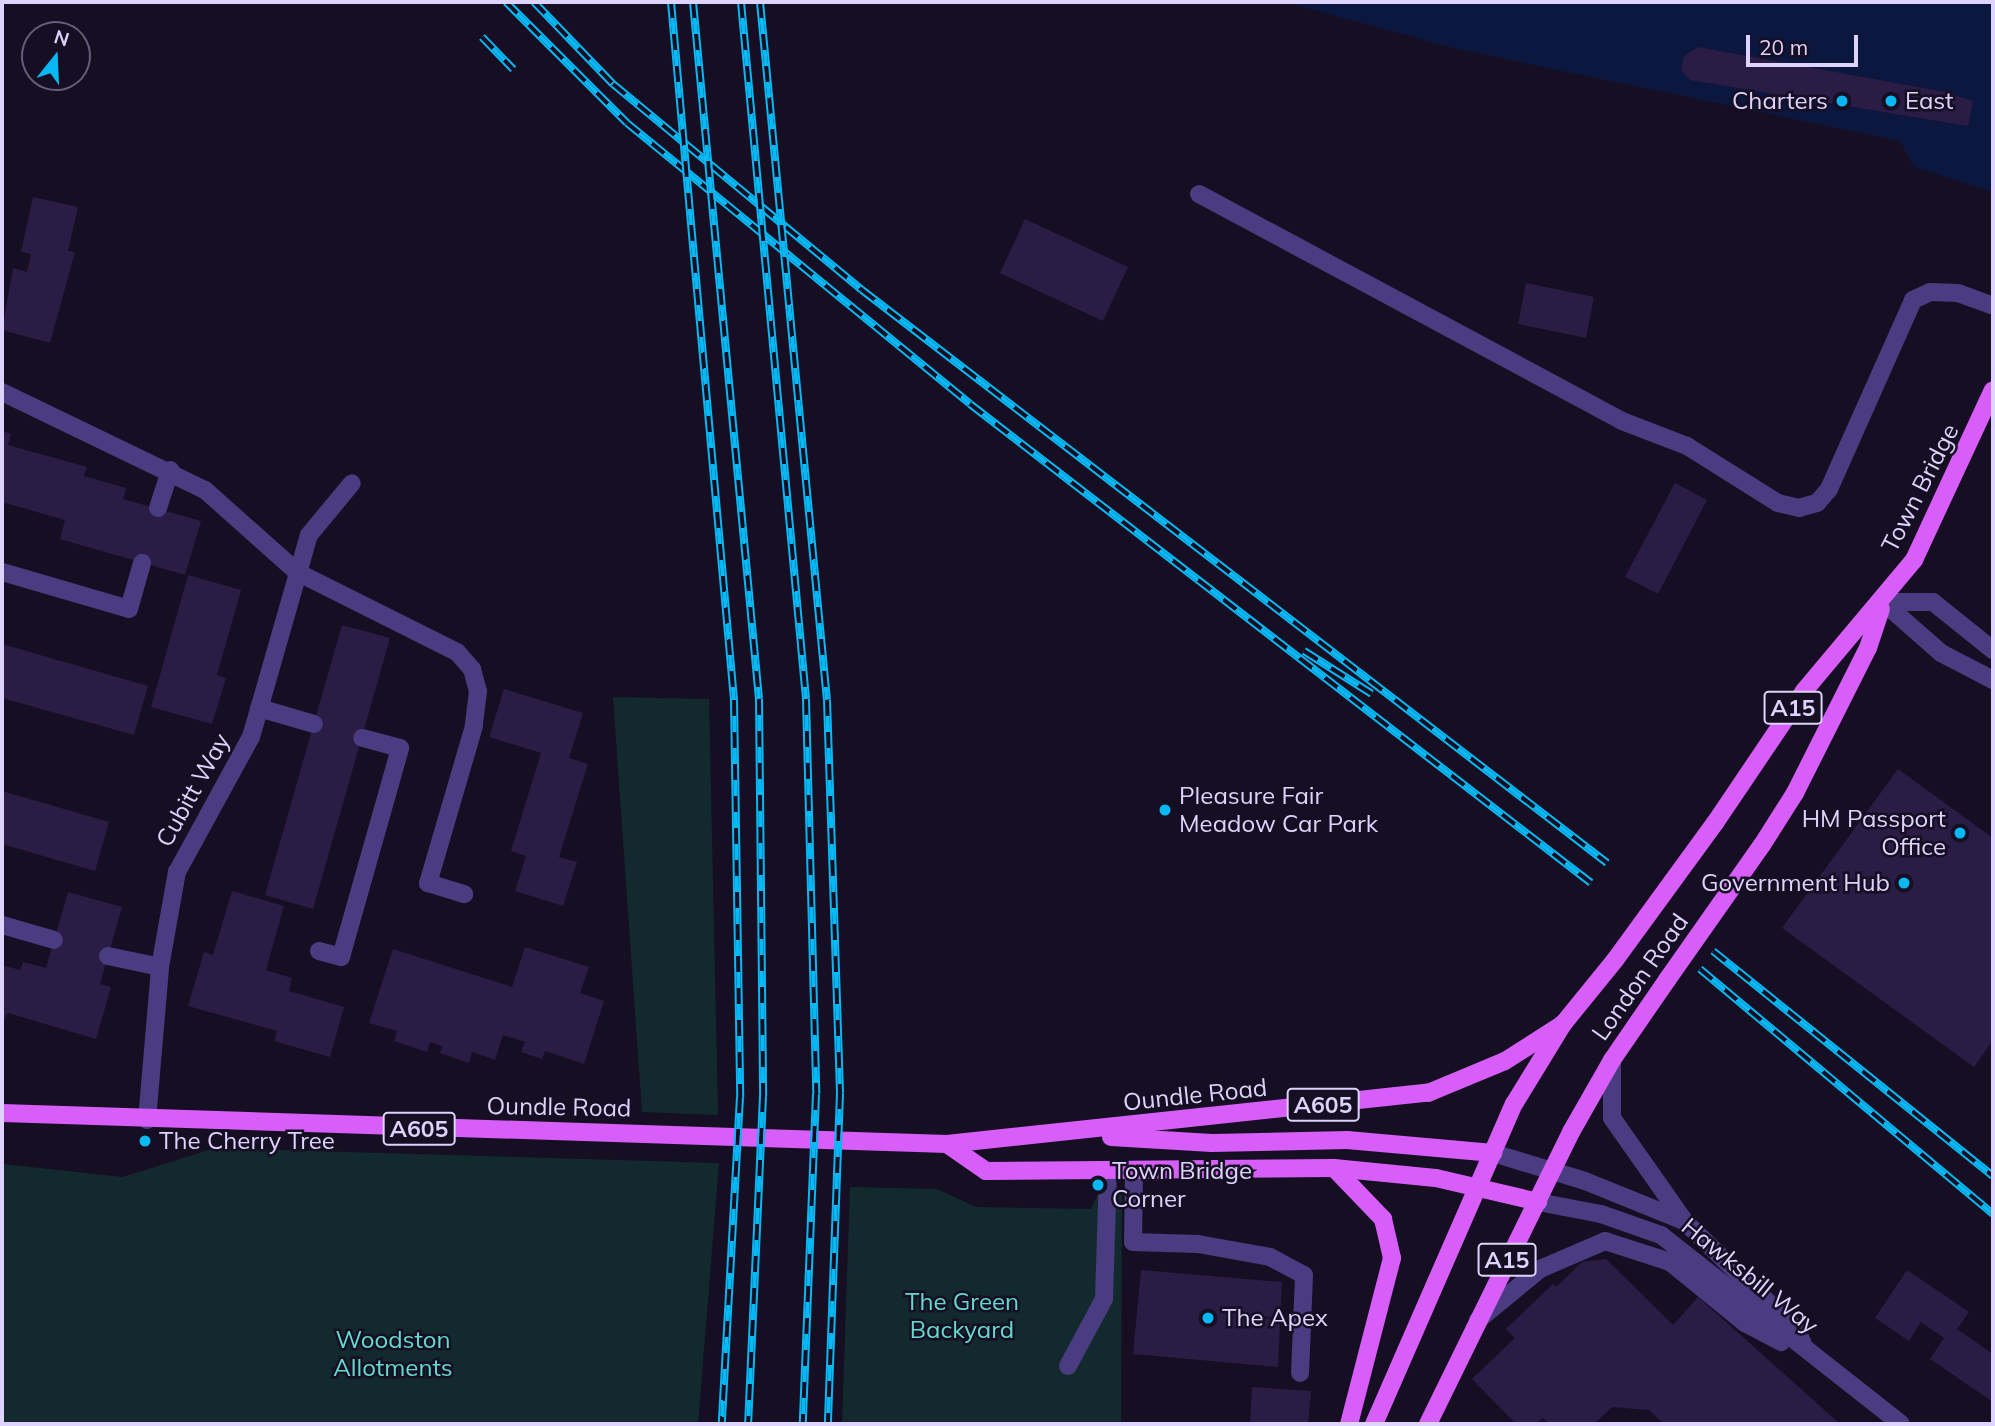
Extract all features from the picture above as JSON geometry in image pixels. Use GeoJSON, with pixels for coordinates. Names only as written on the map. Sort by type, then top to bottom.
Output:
{"type":"FeatureCollection","features":[{"type":"Feature","properties":{"kind":"main road","name":"Town Bridge"},"geometry":{"type":"LineString","coordinates":[[1883,602],[1914,560],[1993,390]]}},
{"type":"Feature","properties":{"kind":"main road","name":"London Road"},"geometry":{"type":"LineString","coordinates":[[1478,1187],[1514,1104],[1563,1024],[1615,961],[1715,823],[1804,691],[1883,602]]}},
{"type":"Feature","properties":{"kind":"main road","name":"London Road"},"geometry":{"type":"LineString","coordinates":[[1428,1424],[1552,1172],[1612,1060],[1762,845],[1795,793],[1868,648],[1883,602]]}},
{"type":"Feature","properties":{"kind":"main road","name":"Oundle Road"},"geometry":{"type":"LineString","coordinates":[[2,1113],[147,1120],[947,1144],[1066,1134],[1428,1093],[1505,1061],[1563,1024]]}},
{"type":"Feature","properties":{"kind":"main road","name":"Oundle Road"},"geometry":{"type":"LineString","coordinates":[[1066,1134],[1212,1143],[1417,1143],[1493,1153]]}},
{"type":"Feature","properties":{"kind":"main road"},"geometry":{"type":"LineString","coordinates":[[947,1144],[986,1171],[1134,1172],[1334,1168],[1478,1187],[1538,1202]]}},
{"type":"Feature","properties":{"kind":"main road"},"geometry":{"type":"LineString","coordinates":[[1334,1168],[1383,1219],[1392,1258],[1349,1424]]}},
{"type":"Feature","properties":{"kind":"main road"},"geometry":{"type":"LineString","coordinates":[[1374,1424],[1478,1187]]}},
{"type":"Feature","properties":{"kind":"street"},"geometry":{"type":"LineString","coordinates":[[1199,194],[1622,421],[1687,446],[1778,503],[1799,508],[1817,503],[1829,489],[1913,300],[1930,292],[1958,293],[1993,306]]}},
{"type":"Feature","properties":{"kind":"street"},"geometry":{"type":"LineString","coordinates":[[2,392],[170,470],[205,490],[297,572],[432,637],[472,669],[478,691],[474,726],[428,883],[464,894]]}},
{"type":"Feature","properties":{"kind":"street"},"geometry":{"type":"LineString","coordinates":[[158,508],[170,470]]}},
{"type":"Feature","properties":{"kind":"street","name":"Cubitt Way"},"geometry":{"type":"LineString","coordinates":[[147,1120],[160,967],[177,872],[230,778],[259,708],[309,535],[352,483]]}},
{"type":"Feature","properties":{"kind":"street"},"geometry":{"type":"LineString","coordinates":[[2,572],[129,609],[142,563]]}},
{"type":"Feature","properties":{"kind":"street"},"geometry":{"type":"LineString","coordinates":[[1883,602],[1933,602],[1993,650]]}},
{"type":"Feature","properties":{"kind":"street"},"geometry":{"type":"LineString","coordinates":[[1883,602],[1941,653],[1993,680]]}},
{"type":"Feature","properties":{"kind":"street"},"geometry":{"type":"LineString","coordinates":[[259,708],[314,724]]}},
{"type":"Feature","properties":{"kind":"street"},"geometry":{"type":"LineString","coordinates":[[319,951],[341,957],[400,748],[362,738]]}},
{"type":"Feature","properties":{"kind":"street"},"geometry":{"type":"LineString","coordinates":[[2,925],[54,940]]}},
{"type":"Feature","properties":{"kind":"street"},"geometry":{"type":"LineString","coordinates":[[108,956],[160,967]]}},
{"type":"Feature","properties":{"kind":"street","name":"Hawksbill Way"},"geometry":{"type":"LineString","coordinates":[[1612,1060],[1612,1118],[1684,1221],[1797,1330],[1809,1356]]}},
{"type":"Feature","properties":{"kind":"street","name":"Hawksbill Way"},"geometry":{"type":"LineString","coordinates":[[1493,1153],[1684,1221]]}},
{"type":"Feature","properties":{"kind":"street"},"geometry":{"type":"LineString","coordinates":[[1068,1366],[1104,1300],[1108,1172]]}},
{"type":"Feature","properties":{"kind":"street"},"geometry":{"type":"LineString","coordinates":[[1134,1172],[1133,1242],[1198,1244],[1270,1257],[1304,1275],[1300,1373]]}},
{"type":"Feature","properties":{"kind":"street","name":"Hawksbill Way"},"geometry":{"type":"LineString","coordinates":[[1538,1202],[1601,1214],[1661,1235],[1809,1356],[1901,1424]]}},
{"type":"Feature","properties":{"kind":"street","name":"Hawksbill Way"},"geometry":{"type":"LineString","coordinates":[[1478,1320],[1541,1269],[1605,1241],[1670,1262],[1745,1323],[1809,1356]]}},
{"type":"Feature","properties":{"kind":"green space"},"geometry":{"type":"Polygon","coordinates":[[[613,697],[709,699],[718,1115],[642,1112],[613,697]]]}},
{"type":"Feature","properties":{"kind":"green space","name":"Woodston Allotments"},"geometry":{"type":"Polygon","coordinates":[[[215,1148],[719,1163],[698,1424],[2,1424],[2,1164],[123,1177],[215,1148]]]}},
{"type":"Feature","properties":{"kind":"green space","name":"The Green Backyard"},"geometry":{"type":"Polygon","coordinates":[[[850,1187],[937,1189],[976,1207],[1091,1209],[1098,1194],[1122,1195],[1121,1424],[842,1424],[850,1187]]]}},
{"type":"Feature","properties":{"kind":"water"},"geometry":{"type":"Polygon","coordinates":[[[1285,2],[1993,2],[1993,192],[1914,167],[1900,141],[1457,49],[1285,2]]]}},
{"type":"Feature","properties":{"kind":"building"},"geometry":{"type":"Polygon","coordinates":[[[1698,47],[1945,92],[1973,101],[1968,126],[1690,80],[1681,70],[1684,56],[1698,47]]]}},
{"type":"Feature","properties":{"kind":"building"},"geometry":{"type":"Polygon","coordinates":[[[33,197],[78,207],[68,251],[75,252],[50,343],[2,330],[13,268],[27,272],[31,254],[21,252],[33,197]]]}},
{"type":"Feature","properties":{"kind":"building"},"geometry":{"type":"Polygon","coordinates":[[[1025,219],[1128,267],[1103,321],[1000,273],[1025,219]]]}},
{"type":"Feature","properties":{"kind":"building"},"geometry":{"type":"Polygon","coordinates":[[[1526,283],[1594,297],[1586,338],[1518,324],[1526,283]]]}},
{"type":"Feature","properties":{"kind":"building"},"geometry":{"type":"Polygon","coordinates":[[[2,431],[11,434],[8,445],[87,467],[84,476],[126,488],[123,499],[201,521],[185,575],[60,539],[65,520],[2,502],[2,431]]]}},
{"type":"Feature","properties":{"kind":"building"},"geometry":{"type":"Polygon","coordinates":[[[1675,483],[1707,500],[1658,594],[1625,577],[1675,483]]]}},
{"type":"Feature","properties":{"kind":"building"},"geometry":{"type":"Polygon","coordinates":[[[188,575],[241,590],[217,675],[226,678],[212,724],[151,707],[188,575]]]}},
{"type":"Feature","properties":{"kind":"building"},"geometry":{"type":"Polygon","coordinates":[[[342,625],[390,638],[313,909],[265,895],[342,625]]]}},
{"type":"Feature","properties":{"kind":"building"},"geometry":{"type":"Polygon","coordinates":[[[2,644],[148,686],[134,735],[2,698],[2,644]]]}},
{"type":"Feature","properties":{"kind":"building"},"geometry":{"type":"Polygon","coordinates":[[[504,689],[583,713],[569,758],[588,764],[559,857],[577,862],[563,906],[515,891],[526,856],[511,851],[541,753],[489,737],[504,689]]]}},
{"type":"Feature","properties":{"kind":"building","name":"Government Hub"},"geometry":{"type":"Polygon","coordinates":[[[1898,769],[1993,838],[1993,1040],[1974,1067],[1782,928],[1898,769]]]}},
{"type":"Feature","properties":{"kind":"building"},"geometry":{"type":"Polygon","coordinates":[[[2,791],[109,822],[95,871],[2,844],[2,791]]]}},
{"type":"Feature","properties":{"kind":"building"},"geometry":{"type":"Polygon","coordinates":[[[232,891],[284,906],[266,970],[292,978],[289,991],[344,1007],[330,1057],[274,1041],[277,1031],[188,1006],[204,952],[213,955],[232,891]]]}},
{"type":"Feature","properties":{"kind":"building"},"geometry":{"type":"Polygon","coordinates":[[[68,892],[122,907],[100,984],[111,987],[96,1039],[8,1013],[2,1023],[2,965],[20,970],[23,962],[46,968],[68,892]]]}},
{"type":"Feature","properties":{"kind":"building"},"geometry":{"type":"Polygon","coordinates":[[[525,947],[589,967],[580,993],[604,1001],[584,1064],[545,1051],[542,1059],[521,1052],[525,1042],[503,1035],[495,1060],[472,1052],[469,1063],[440,1053],[442,1046],[430,1042],[427,1052],[394,1041],[397,1031],[369,1023],[393,949],[512,987],[525,947]]]}},
{"type":"Feature","properties":{"kind":"building"},"geometry":{"type":"Polygon","coordinates":[[[1606,1259],[1673,1325],[1698,1297],[1840,1424],[1664,1424],[1649,1410],[1612,1407],[1594,1424],[1549,1424],[1543,1418],[1536,1424],[1516,1424],[1472,1379],[1515,1338],[1506,1329],[1553,1284],[1556,1287],[1582,1262],[1606,1259]]]}},
{"type":"Feature","properties":{"kind":"building","name":"The Apex"},"geometry":{"type":"Polygon","coordinates":[[[1141,1270],[1282,1282],[1278,1367],[1133,1354],[1141,1270]]]}},
{"type":"Feature","properties":{"kind":"building"},"geometry":{"type":"Polygon","coordinates":[[[1907,1270],[1969,1312],[1957,1329],[1993,1354],[1993,1402],[1930,1359],[1944,1338],[1921,1322],[1909,1341],[1875,1318],[1907,1270]]]}},
{"type":"Feature","properties":{"kind":"building"},"geometry":{"type":"Polygon","coordinates":[[[1252,1387],[1311,1391],[1308,1424],[1250,1424],[1252,1387]]]}},
{"type":"Feature","properties":{"kind":"railway"},"geometry":{"type":"LineString","coordinates":[[506,2],[627,123],[970,404],[1591,883]]}},
{"type":"Feature","properties":{"kind":"railway"},"geometry":{"type":"LineString","coordinates":[[534,2],[613,84],[862,290],[1607,863]]}},
{"type":"Feature","properties":{"kind":"railway"},"geometry":{"type":"LineString","coordinates":[[671,2],[734,700],[740,1097],[722,1424]]}},
{"type":"Feature","properties":{"kind":"railway"},"geometry":{"type":"LineString","coordinates":[[693,2],[759,699],[763,1096],[748,1424]]}},
{"type":"Feature","properties":{"kind":"railway"},"geometry":{"type":"LineString","coordinates":[[741,2],[806,699],[816,1094],[803,1424]]}},
{"type":"Feature","properties":{"kind":"railway"},"geometry":{"type":"LineString","coordinates":[[760,2],[827,700],[840,1093],[828,1424]]}},
{"type":"Feature","properties":{"kind":"railway"},"geometry":{"type":"LineString","coordinates":[[482,37],[513,69]]}},
{"type":"Feature","properties":{"kind":"railway"},"geometry":{"type":"LineString","coordinates":[[1304,651],[1372,694]]}},
{"type":"Feature","properties":{"kind":"railway"},"geometry":{"type":"LineString","coordinates":[[1713,951],[1993,1176]]}},
{"type":"Feature","properties":{"kind":"railway"},"geometry":{"type":"LineString","coordinates":[[1700,969],[1993,1214]]}},
{"type":"Feature","properties":{"kind":"place","name":"Charters"},"geometry":{"type":"Point","coordinates":[1842,101]}},
{"type":"Feature","properties":{"kind":"place","name":"East"},"geometry":{"type":"Point","coordinates":[1891,101]}},
{"type":"Feature","properties":{"kind":"place","name":"Pleasure Fair Meadow Car Park"},"geometry":{"type":"Point","coordinates":[1165,810]}},
{"type":"Feature","properties":{"kind":"place","name":"HM Passport Office"},"geometry":{"type":"Point","coordinates":[1960,833]}},
{"type":"Feature","properties":{"kind":"place","name":"Government Hub"},"geometry":{"type":"Point","coordinates":[1904,883]}},
{"type":"Feature","properties":{"kind":"place","name":"The Cherry Tree"},"geometry":{"type":"Point","coordinates":[145,1141]}},
{"type":"Feature","properties":{"kind":"place","name":"Town Bridge Corner"},"geometry":{"type":"Point","coordinates":[1098,1185]}},
{"type":"Feature","properties":{"kind":"place","name":"The Apex"},"geometry":{"type":"Point","coordinates":[1208,1318]}}]}
